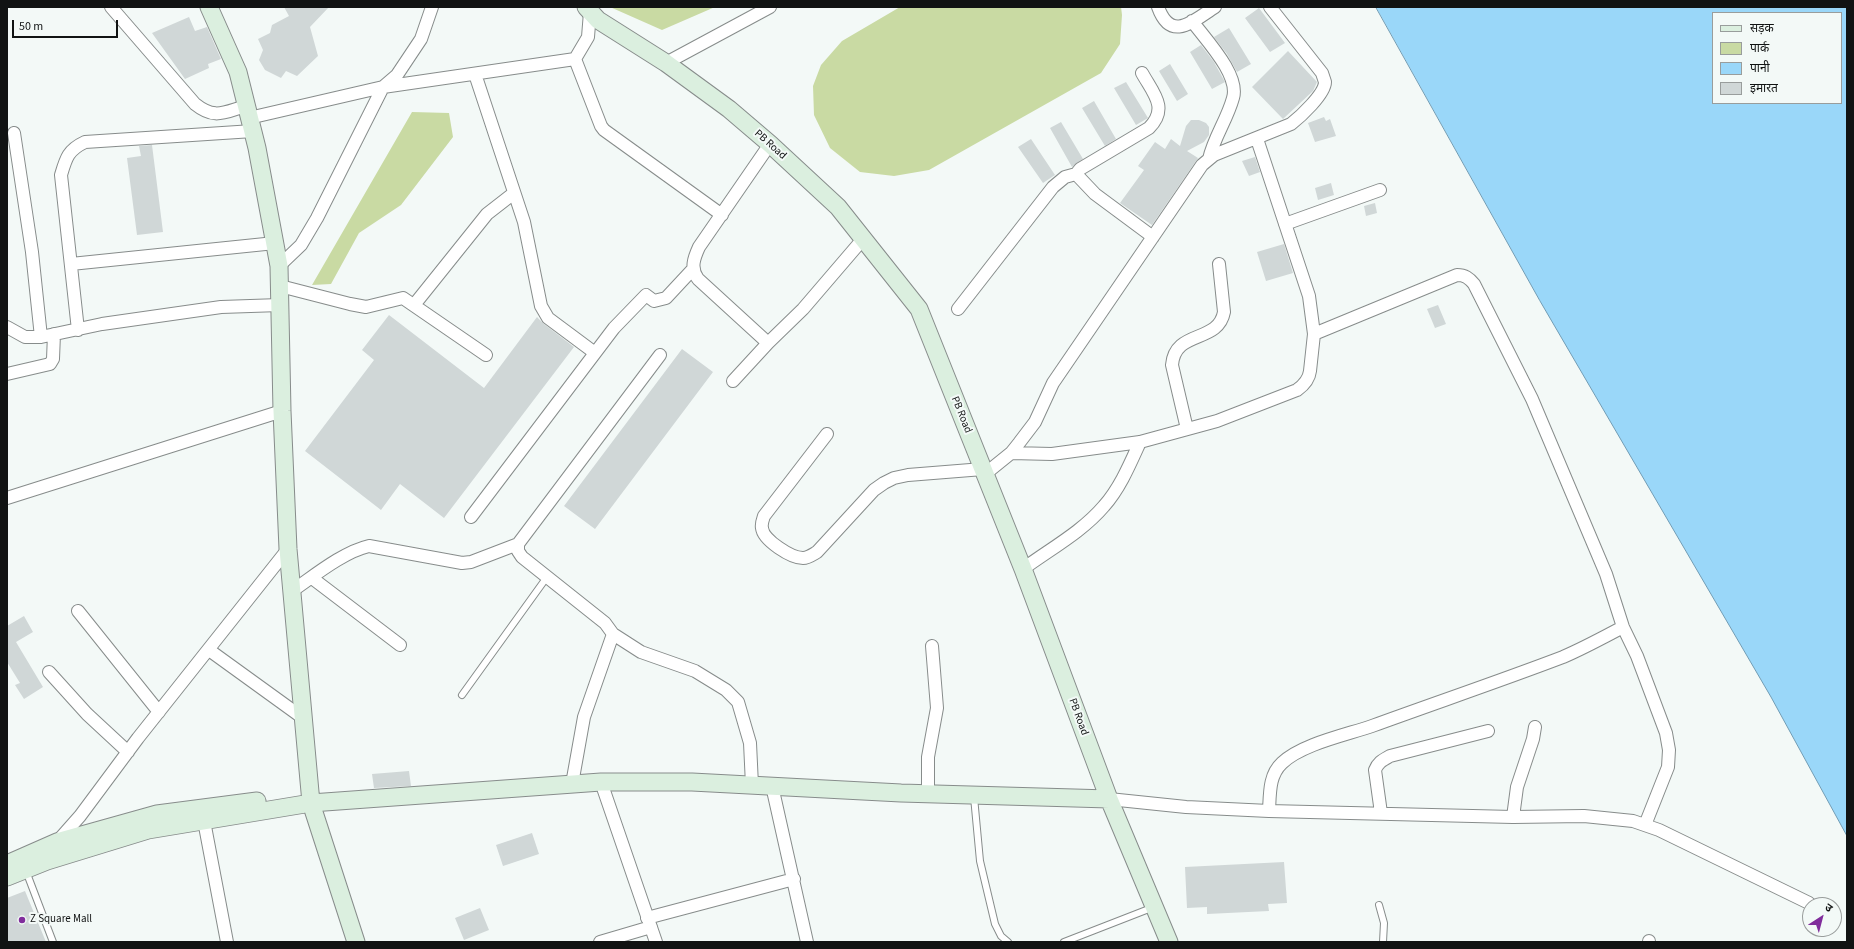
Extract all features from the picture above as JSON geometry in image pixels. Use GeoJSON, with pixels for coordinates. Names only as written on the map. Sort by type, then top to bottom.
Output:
{"type":"FeatureCollection","features":[{"type":"Feature","properties":{"kind":"street"},"geometry":{"type":"LineString","coordinates":[[111,7],[195,104],[204,112],[250,118]]}},
{"type":"Feature","properties":{"kind":"street"},"geometry":{"type":"LineString","coordinates":[[209,7],[238,72],[250,118],[279,266],[282,411],[288,549],[310,796],[356,942]]}},
{"type":"Feature","properties":{"kind":"street"},"geometry":{"type":"LineString","coordinates":[[279,266],[301,245],[317,218],[383,87],[397,75],[421,39],[432,7]]}},
{"type":"Feature","properties":{"kind":"street"},"geometry":{"type":"LineString","coordinates":[[666,62],[770,7]]}},
{"type":"Feature","properties":{"kind":"street"},"geometry":{"type":"LineString","coordinates":[[1158,7],[1166,23],[1171,27],[1180,28],[1215,7]]}},
{"type":"Feature","properties":{"kind":"street"},"geometry":{"type":"LineString","coordinates":[[827,434],[764,516],[762,521],[762,528],[769,540],[796,557],[811,557],[874,490],[894,478],[923,474],[984,472],[1010,453],[1035,422],[1053,383],[1202,165],[1214,155],[1278,131],[1301,117],[1324,88],[1325,81],[1322,73],[1270,7]]}},
{"type":"Feature","properties":{"kind":"street"},"geometry":{"type":"LineString","coordinates":[[78,330],[61,175],[67,156],[75,147],[85,142],[250,118],[383,87],[574,59],[588,37],[588,9]]}},
{"type":"Feature","properties":{"kind":"street","name":"PB Road"},"geometry":{"type":"LineString","coordinates":[[588,9],[598,20],[666,62],[729,109],[770,144],[838,208],[919,309],[1023,569],[1109,799],[1169,942]]}},
{"type":"Feature","properties":{"kind":"street"},"geometry":{"type":"LineString","coordinates":[[1192,21],[1227,69],[1235,87],[1233,98],[1214,142],[1209,159]]}},
{"type":"Feature","properties":{"kind":"street"},"geometry":{"type":"LineString","coordinates":[[574,59],[601,126],[604,130],[722,215]]}},
{"type":"Feature","properties":{"kind":"street"},"geometry":{"type":"LineString","coordinates":[[958,309],[1053,187],[1065,176],[1076,174],[1080,169],[1149,128],[1157,121],[1160,112],[1159,106],[1142,73]]}},
{"type":"Feature","properties":{"kind":"street"},"geometry":{"type":"LineString","coordinates":[[475,74],[524,222],[541,306],[548,318],[595,353]]}},
{"type":"Feature","properties":{"kind":"street"},"geometry":{"type":"LineString","coordinates":[[14,133],[32,252],[41,337]]}},
{"type":"Feature","properties":{"kind":"street"},"geometry":{"type":"LineString","coordinates":[[1010,453],[1052,454],[1140,442],[1217,421],[1297,390],[1309,377],[1314,334],[1309,296],[1257,139]]}},
{"type":"Feature","properties":{"kind":"street"},"geometry":{"type":"LineString","coordinates":[[768,343],[694,274],[693,268],[694,257],[770,144]]}},
{"type":"Feature","properties":{"kind":"street"},"geometry":{"type":"LineString","coordinates":[[1076,174],[1095,194],[1153,237]]}},
{"type":"Feature","properties":{"kind":"street"},"geometry":{"type":"LineString","coordinates":[[1285,224],[1380,190]]}},
{"type":"Feature","properties":{"kind":"street"},"geometry":{"type":"LineString","coordinates":[[414,305],[487,214],[514,193]]}},
{"type":"Feature","properties":{"kind":"street"},"geometry":{"type":"LineString","coordinates":[[733,381],[768,343],[803,309],[863,239]]}},
{"type":"Feature","properties":{"kind":"street"},"geometry":{"type":"LineString","coordinates":[[71,264],[275,243]]}},
{"type":"Feature","properties":{"kind":"street"},"geometry":{"type":"LineString","coordinates":[[1187,429],[1172,365],[1173,357],[1181,344],[1210,331],[1219,325],[1223,318],[1224,312],[1219,264]]}},
{"type":"Feature","properties":{"kind":"street"},"geometry":{"type":"LineString","coordinates":[[471,517],[614,328],[646,295],[654,300],[666,298],[693,268]]}},
{"type":"Feature","properties":{"kind":"street"},"geometry":{"type":"LineString","coordinates":[[1314,334],[1457,274],[1462,274],[1468,277],[1509,352],[1532,399],[1606,574],[1624,628],[1664,726],[1669,750],[1668,767],[1663,784],[1646,825]]}},
{"type":"Feature","properties":{"kind":"street"},"geometry":{"type":"LineString","coordinates":[[280,286],[350,304],[366,306],[403,298],[486,355]]}},
{"type":"Feature","properties":{"kind":"street"},"geometry":{"type":"LineString","coordinates":[[7,327],[26,337],[41,337],[102,324],[221,307],[280,305]]}},
{"type":"Feature","properties":{"kind":"street"},"geometry":{"type":"LineString","coordinates":[[7,374],[50,364],[54,359],[54,334]]}},
{"type":"Feature","properties":{"kind":"street"},"geometry":{"type":"LineString","coordinates":[[292,591],[335,562],[369,546],[376,546],[462,563],[471,562],[518,544],[660,355]]}},
{"type":"Feature","properties":{"kind":"street"},"geometry":{"type":"LineString","coordinates":[[7,498],[282,411]]}},
{"type":"Feature","properties":{"kind":"street"},"geometry":{"type":"LineString","coordinates":[[1023,569],[1080,528],[1105,505],[1126,472],[1140,442]]}},
{"type":"Feature","properties":{"kind":"street"},"geometry":{"type":"LineString","coordinates":[[518,544],[518,552],[522,557],[605,623],[613,634],[641,652],[695,671],[726,690],[738,702],[750,743],[752,785]]}},
{"type":"Feature","properties":{"kind":"street"},"geometry":{"type":"LineString","coordinates":[[56,842],[80,816],[159,712],[288,549]]}},
{"type":"Feature","properties":{"kind":"street"},"geometry":{"type":"LineString","coordinates":[[312,578],[400,645]]}},
{"type":"Feature","properties":{"kind":"street"},"geometry":{"type":"LineString","coordinates":[[78,611],[159,712]]}},
{"type":"Feature","properties":{"kind":"street"},"geometry":{"type":"LineString","coordinates":[[1268,811],[1271,781],[1275,771],[1282,762],[1292,755],[1316,744],[1356,732],[1563,657],[1624,628]]}},
{"type":"Feature","properties":{"kind":"street"},"geometry":{"type":"LineString","coordinates":[[572,784],[584,717],[613,634]]}},
{"type":"Feature","properties":{"kind":"street"},"geometry":{"type":"LineString","coordinates":[[928,794],[928,757],[937,708],[932,646]]}},
{"type":"Feature","properties":{"kind":"street"},"geometry":{"type":"LineString","coordinates":[[209,650],[303,718]]}},
{"type":"Feature","properties":{"kind":"street"},"geometry":{"type":"LineString","coordinates":[[49,672],[96,723],[128,752]]}},
{"type":"Feature","properties":{"kind":"street"},"geometry":{"type":"LineString","coordinates":[[1513,817],[1517,787],[1530,750],[1535,727]]}},
{"type":"Feature","properties":{"kind":"street"},"geometry":{"type":"LineString","coordinates":[[1382,813],[1375,770],[1377,765],[1382,760],[1390,756],[1446,743],[1488,731]]}},
{"type":"Feature","properties":{"kind":"street"},"geometry":{"type":"LineString","coordinates":[[7,864],[56,842],[157,814],[290,797],[601,782],[692,782],[974,796],[1109,799],[1186,807],[1268,811],[1513,817],[1584,816],[1633,821],[1659,830],[1802,900]]}},
{"type":"Feature","properties":{"kind":"street"},"geometry":{"type":"LineString","coordinates":[[601,782],[656,942]]}},
{"type":"Feature","properties":{"kind":"street"},"geometry":{"type":"LineString","coordinates":[[772,786],[807,942]]}},
{"type":"Feature","properties":{"kind":"street"},"geometry":{"type":"LineString","coordinates":[[7,877],[47,861],[148,830],[204,821],[310,796]]}},
{"type":"Feature","properties":{"kind":"street"},"geometry":{"type":"LineString","coordinates":[[204,821],[227,942]]}},
{"type":"Feature","properties":{"kind":"street"},"geometry":{"type":"LineString","coordinates":[[600,942],[649,923],[794,879]]}},
{"type":"Feature","properties":{"kind":"lane"},"geometry":{"type":"LineString","coordinates":[[462,695],[547,577]]}},
{"type":"Feature","properties":{"kind":"lane"},"geometry":{"type":"LineString","coordinates":[[974,796],[980,861],[993,917],[1001,936],[1008,942]]}},
{"type":"Feature","properties":{"kind":"lane"},"geometry":{"type":"LineString","coordinates":[[26,870],[53,942]]}},
{"type":"Feature","properties":{"kind":"lane"},"geometry":{"type":"LineString","coordinates":[[1379,905],[1384,923],[1383,942]]}},
{"type":"Feature","properties":{"kind":"lane"},"geometry":{"type":"LineString","coordinates":[[1064,942],[1154,907]]}},
{"type":"Feature","properties":{"kind":"green space"},"geometry":{"type":"Polygon","coordinates":[[[610,7],[715,7],[662,30],[610,7]]]}},
{"type":"Feature","properties":{"kind":"green space"},"geometry":{"type":"Polygon","coordinates":[[[900,7],[1121,7],[1122,15],[1120,44],[1101,73],[929,170],[894,176],[860,172],[830,148],[814,115],[813,86],[821,65],[842,41],[900,7]]]}},
{"type":"Feature","properties":{"kind":"green space"},"geometry":{"type":"Polygon","coordinates":[[[412,112],[449,113],[453,137],[401,205],[359,233],[331,284],[312,285],[412,112]]]}},
{"type":"Feature","properties":{"kind":"water"},"geometry":{"type":"Polygon","coordinates":[[[1376,7],[1847,7],[1847,836],[1771,697],[1540,301],[1376,7]]]}},
{"type":"Feature","properties":{"kind":"building"},"geometry":{"type":"Polygon","coordinates":[[[284,7],[329,7],[310,27],[318,56],[297,76],[286,71],[281,78],[265,70],[259,60],[263,50],[258,39],[270,33],[272,25],[289,16],[284,7]]]}},
{"type":"Feature","properties":{"kind":"building"},"geometry":{"type":"Polygon","coordinates":[[[1259,8],[1285,43],[1270,52],[1245,18],[1259,8]]]}},
{"type":"Feature","properties":{"kind":"building"},"geometry":{"type":"Polygon","coordinates":[[[189,17],[195,31],[207,27],[221,59],[208,64],[209,68],[185,79],[152,33],[189,17]]]}},
{"type":"Feature","properties":{"kind":"building"},"geometry":{"type":"Polygon","coordinates":[[[1229,28],[1251,64],[1237,72],[1227,54],[1214,37],[1229,28]]]}},
{"type":"Feature","properties":{"kind":"building"},"geometry":{"type":"Polygon","coordinates":[[[1201,45],[1214,62],[1225,82],[1212,89],[1190,52],[1201,45]]]}},
{"type":"Feature","properties":{"kind":"building"},"geometry":{"type":"Polygon","coordinates":[[[1288,51],[1317,82],[1313,91],[1283,119],[1252,87],[1288,51]]]}},
{"type":"Feature","properties":{"kind":"building"},"geometry":{"type":"Polygon","coordinates":[[[1170,64],[1188,94],[1177,101],[1159,71],[1170,64]]]}},
{"type":"Feature","properties":{"kind":"building"},"geometry":{"type":"Polygon","coordinates":[[[1126,82],[1148,118],[1136,125],[1114,88],[1126,82]]]}},
{"type":"Feature","properties":{"kind":"building"},"geometry":{"type":"Polygon","coordinates":[[[1094,101],[1116,139],[1105,146],[1082,108],[1094,101]]]}},
{"type":"Feature","properties":{"kind":"building"},"geometry":{"type":"Polygon","coordinates":[[[1324,117],[1326,121],[1330,119],[1336,136],[1315,142],[1308,123],[1324,117]]]}},
{"type":"Feature","properties":{"kind":"building"},"geometry":{"type":"Polygon","coordinates":[[[1191,120],[1199,120],[1206,123],[1209,127],[1209,135],[1204,142],[1187,151],[1198,158],[1152,225],[1120,203],[1144,170],[1138,166],[1155,142],[1165,149],[1171,139],[1180,146],[1186,126],[1191,120]]]}},
{"type":"Feature","properties":{"kind":"building"},"geometry":{"type":"Polygon","coordinates":[[[1061,122],[1083,159],[1072,167],[1050,128],[1061,122]]]}},
{"type":"Feature","properties":{"kind":"building"},"geometry":{"type":"Polygon","coordinates":[[[1031,139],[1055,175],[1043,183],[1018,147],[1031,139]]]}},
{"type":"Feature","properties":{"kind":"building"},"geometry":{"type":"Polygon","coordinates":[[[152,145],[163,232],[137,235],[127,158],[141,156],[139,146],[152,145]]]}},
{"type":"Feature","properties":{"kind":"building"},"geometry":{"type":"Polygon","coordinates":[[[1255,157],[1260,172],[1249,176],[1242,161],[1255,157]]]}},
{"type":"Feature","properties":{"kind":"building"},"geometry":{"type":"Polygon","coordinates":[[[1331,183],[1334,195],[1318,200],[1315,188],[1331,183]]]}},
{"type":"Feature","properties":{"kind":"building"},"geometry":{"type":"Polygon","coordinates":[[[1375,203],[1377,213],[1366,216],[1364,206],[1375,203]]]}},
{"type":"Feature","properties":{"kind":"building"},"geometry":{"type":"Polygon","coordinates":[[[1284,244],[1293,273],[1266,281],[1257,252],[1284,244]]]}},
{"type":"Feature","properties":{"kind":"building"},"geometry":{"type":"Polygon","coordinates":[[[1438,305],[1446,324],[1435,328],[1427,309],[1438,305]]]}},
{"type":"Feature","properties":{"kind":"building"},"geometry":{"type":"Polygon","coordinates":[[[389,315],[484,388],[537,317],[574,347],[444,518],[400,484],[381,510],[305,451],[374,360],[362,350],[389,315]]]}},
{"type":"Feature","properties":{"kind":"building"},"geometry":{"type":"Polygon","coordinates":[[[682,349],[713,372],[595,529],[564,506],[682,349]]]}},
{"type":"Feature","properties":{"kind":"building"},"geometry":{"type":"Polygon","coordinates":[[[24,616],[33,632],[16,642],[43,687],[24,699],[15,685],[20,683],[7,662],[7,626],[24,616]]]}},
{"type":"Feature","properties":{"kind":"building"},"geometry":{"type":"Polygon","coordinates":[[[409,771],[411,786],[374,788],[372,774],[409,771]]]}},
{"type":"Feature","properties":{"kind":"building"},"geometry":{"type":"Polygon","coordinates":[[[532,833],[539,854],[503,866],[496,845],[532,833]]]}},
{"type":"Feature","properties":{"kind":"building"},"geometry":{"type":"Polygon","coordinates":[[[1284,862],[1287,903],[1268,904],[1269,911],[1207,914],[1207,907],[1187,908],[1185,867],[1284,862]]]}},
{"type":"Feature","properties":{"kind":"building","name":"Z Square Mall"},"geometry":{"type":"Polygon","coordinates":[[[25,891],[46,942],[7,942],[7,898],[25,891]]]}},
{"type":"Feature","properties":{"kind":"building"},"geometry":{"type":"Polygon","coordinates":[[[480,908],[489,930],[464,940],[455,918],[480,908]]]}},
{"type":"Feature","properties":{"kind":"place","name":"Z Square Mall"},"geometry":{"type":"Point","coordinates":[22,920]}}]}
